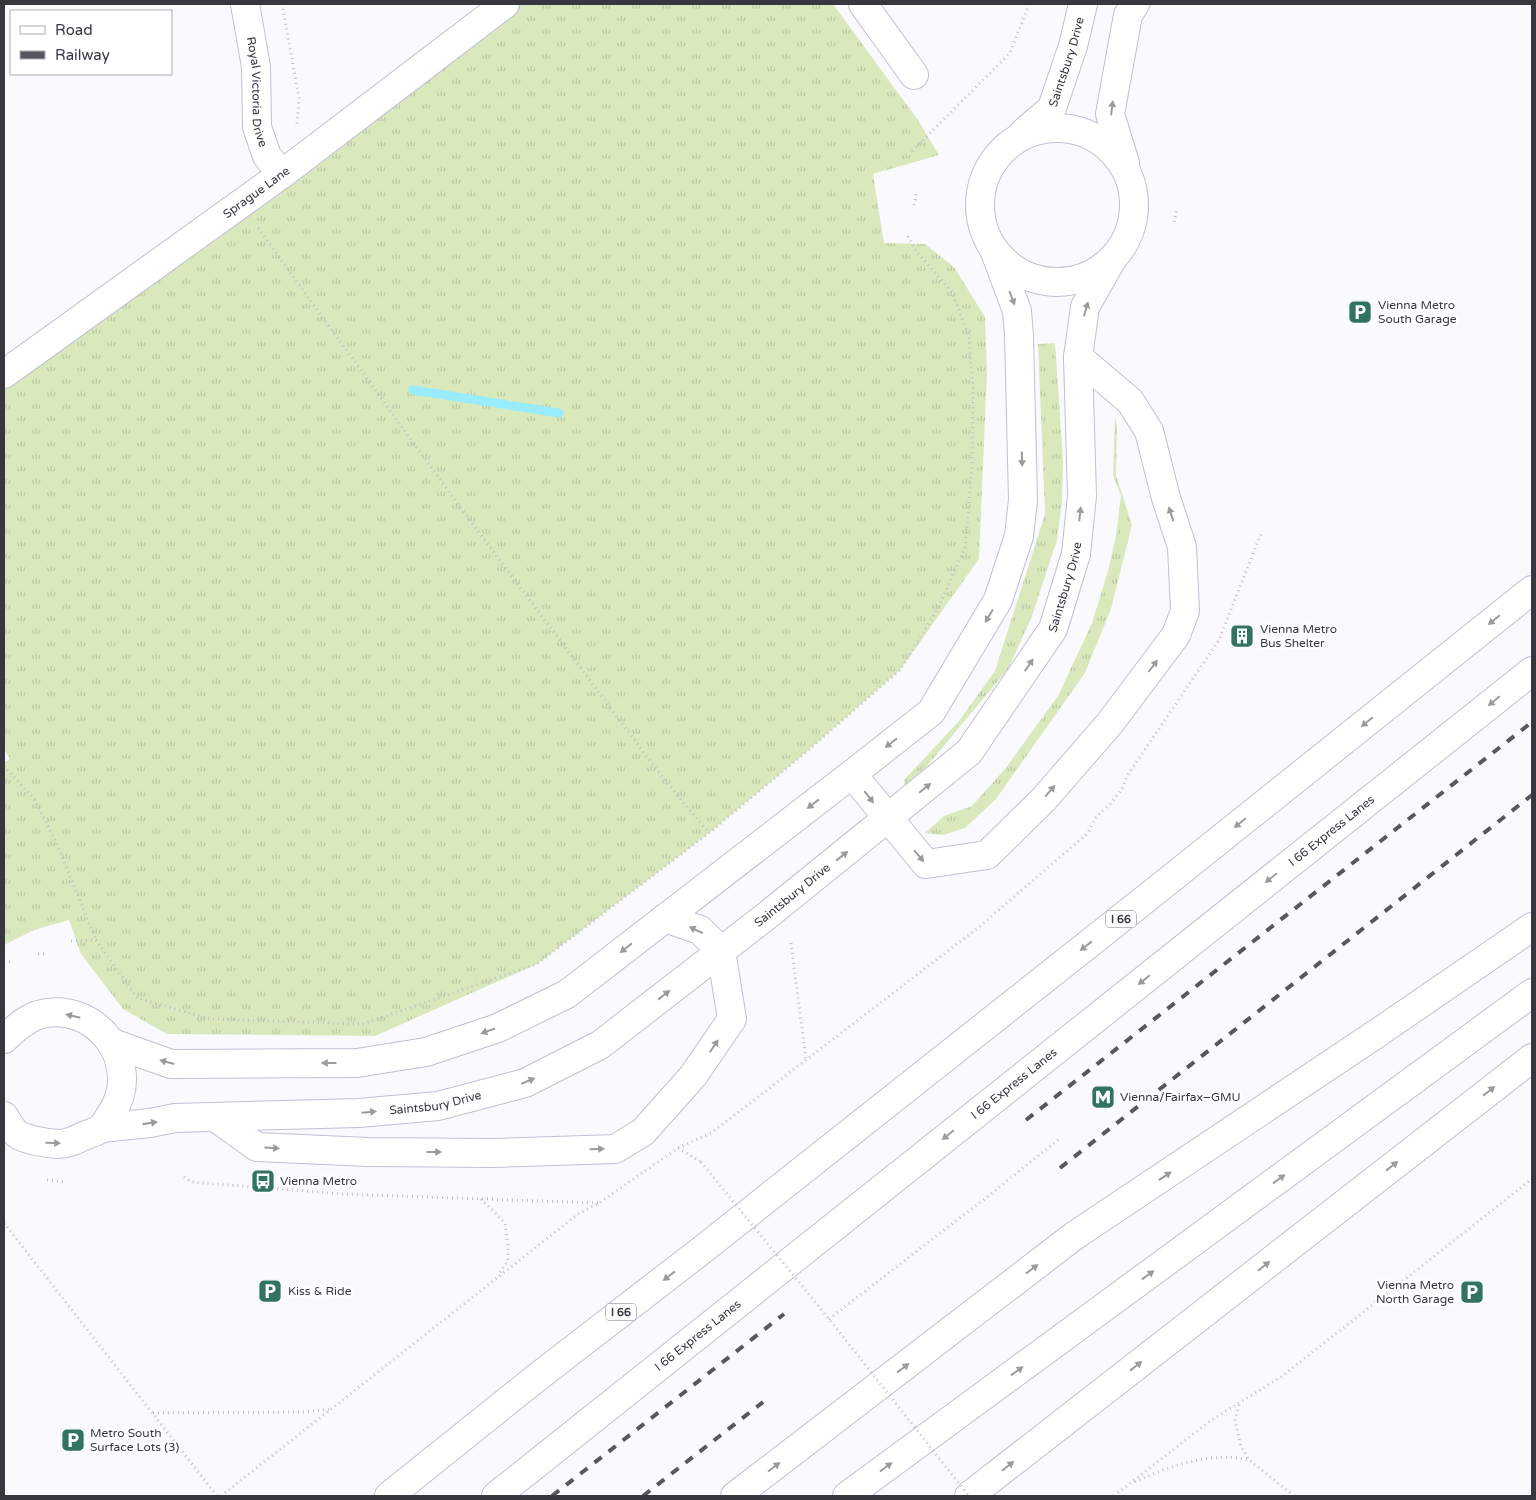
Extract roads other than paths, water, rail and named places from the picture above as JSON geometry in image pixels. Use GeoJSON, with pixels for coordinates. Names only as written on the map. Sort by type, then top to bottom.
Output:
{"type":"FeatureCollection","features":[{"type":"Feature","properties":{"kind":"main road","name":"Royal Victoria Drive"},"geometry":{"type":"LineString","coordinates":[[245,4],[256,67],[257,127],[267,156],[282,174]]}},
{"type":"Feature","properties":{"kind":"main road","name":"Sprague Lane"},"geometry":{"type":"LineString","coordinates":[[4,374],[282,174],[505,4]]}},
{"type":"Feature","properties":{"kind":"main road"},"geometry":{"type":"LineString","coordinates":[[863,4],[914,75]]}},
{"type":"Feature","properties":{"kind":"main road","name":"Saintsbury Drive"},"geometry":{"type":"LineString","coordinates":[[1019,137],[1052,108],[1083,4]]}},
{"type":"Feature","properties":{"kind":"main road"},"geometry":{"type":"LineString","coordinates":[[995,252],[1014,270],[1039,281],[1066,282],[1091,274],[1111,261],[1125,241],[1134,219],[1134,194],[1110,114],[1128,15],[1135,4]]}},
{"type":"Feature","properties":{"kind":"main road"},"geometry":{"type":"LineString","coordinates":[[112,1043],[171,1064],[357,1063],[426,1052],[498,1028],[567,994],[931,712],[998,600],[1019,536],[1022,500],[1018,319],[1017,311],[995,252],[983,229],[979,202],[984,177],[999,154],[1019,137],[1044,128],[1071,129],[1094,137],[1113,151],[1127,171]]}},
{"type":"Feature","properties":{"kind":"main road","name":"Saintsbury Drive"},"geometry":{"type":"LineString","coordinates":[[101,1128],[150,1123],[175,1118],[359,1113],[438,1106],[525,1084],[600,1045],[970,752],[1053,629],[1076,554],[1082,496],[1078,357],[1085,307],[1111,261]]}},
{"type":"Feature","properties":{"kind":"main road"},"geometry":{"type":"LineString","coordinates":[[852,774],[887,819],[926,864],[987,855],[1044,799],[1104,730],[1176,635],[1185,611],[1182,547],[1166,498],[1149,431],[1130,401],[1078,357]]}},
{"type":"Feature","properties":{"kind":"main road","name":"I 66"},"geometry":{"type":"LineString","coordinates":[[389,1496],[1043,980],[1532,590]]}},
{"type":"Feature","properties":{"kind":"main road","name":"I 66 Express Lanes"},"geometry":{"type":"LineString","coordinates":[[496,1496],[1532,671]]}},
{"type":"Feature","properties":{"kind":"main road"},"geometry":{"type":"LineString","coordinates":[[215,1117],[257,1147],[368,1152],[494,1153],[615,1149],[643,1132],[693,1076],[732,1019],[721,951],[700,930],[665,918]]}},
{"type":"Feature","properties":{"kind":"main road"},"geometry":{"type":"LineString","coordinates":[[735,1496],[1074,1236],[1532,927]]}},
{"type":"Feature","properties":{"kind":"main road"},"geometry":{"type":"LineString","coordinates":[[847,1496],[1532,993]]}},
{"type":"Feature","properties":{"kind":"main road"},"geometry":{"type":"LineString","coordinates":[[4,1039],[18,1025],[37,1015],[58,1012],[79,1016],[98,1027],[112,1043],[121,1062],[123,1084],[117,1105],[101,1128],[66,1144],[44,1143],[18,1134],[6,1121]]}},
{"type":"Feature","properties":{"kind":"main road"},"geometry":{"type":"LineString","coordinates":[[969,1496],[1532,1058]]}},
{"type":"Feature","properties":{"kind":"main road"},"geometry":{"type":"LineString","coordinates":[[372,1496],[535,1379]]}},
{"type":"Feature","properties":{"kind":"waterway"},"geometry":{"type":"LineString","coordinates":[[413,390],[559,413]]}},
{"type":"Feature","properties":{"kind":"railway"},"geometry":{"type":"LineString","coordinates":[[1026,1120],[1532,722]]}},
{"type":"Feature","properties":{"kind":"railway"},"geometry":{"type":"LineString","coordinates":[[1060,1168],[1532,795]]}},
{"type":"Feature","properties":{"kind":"railway"},"geometry":{"type":"LineString","coordinates":[[552,1496],[784,1314]]}},
{"type":"Feature","properties":{"kind":"railway"},"geometry":{"type":"LineString","coordinates":[[643,1496],[763,1402]]}},
{"type":"Feature","properties":{"kind":"place","name":"Vienna Metro South Garage"},"geometry":{"type":"Point","coordinates":[1360,312]}},
{"type":"Feature","properties":{"kind":"place","name":"Vienna Metro Bus Shelter"},"geometry":{"type":"Point","coordinates":[1242,636]}},
{"type":"Feature","properties":{"kind":"place","name":"Vienna/Fairfax–GMU"},"geometry":{"type":"Point","coordinates":[1103,1097]}},
{"type":"Feature","properties":{"kind":"place","name":"Vienna Metro"},"geometry":{"type":"Point","coordinates":[263,1181]}},
{"type":"Feature","properties":{"kind":"place","name":"Kiss & Ride"},"geometry":{"type":"Point","coordinates":[270,1291]}},
{"type":"Feature","properties":{"kind":"place","name":"Vienna Metro North Garage"},"geometry":{"type":"Point","coordinates":[1472,1292]}},
{"type":"Feature","properties":{"kind":"place","name":"Metro South Surface Lots (3)"},"geometry":{"type":"Point","coordinates":[73,1440]}}]}
